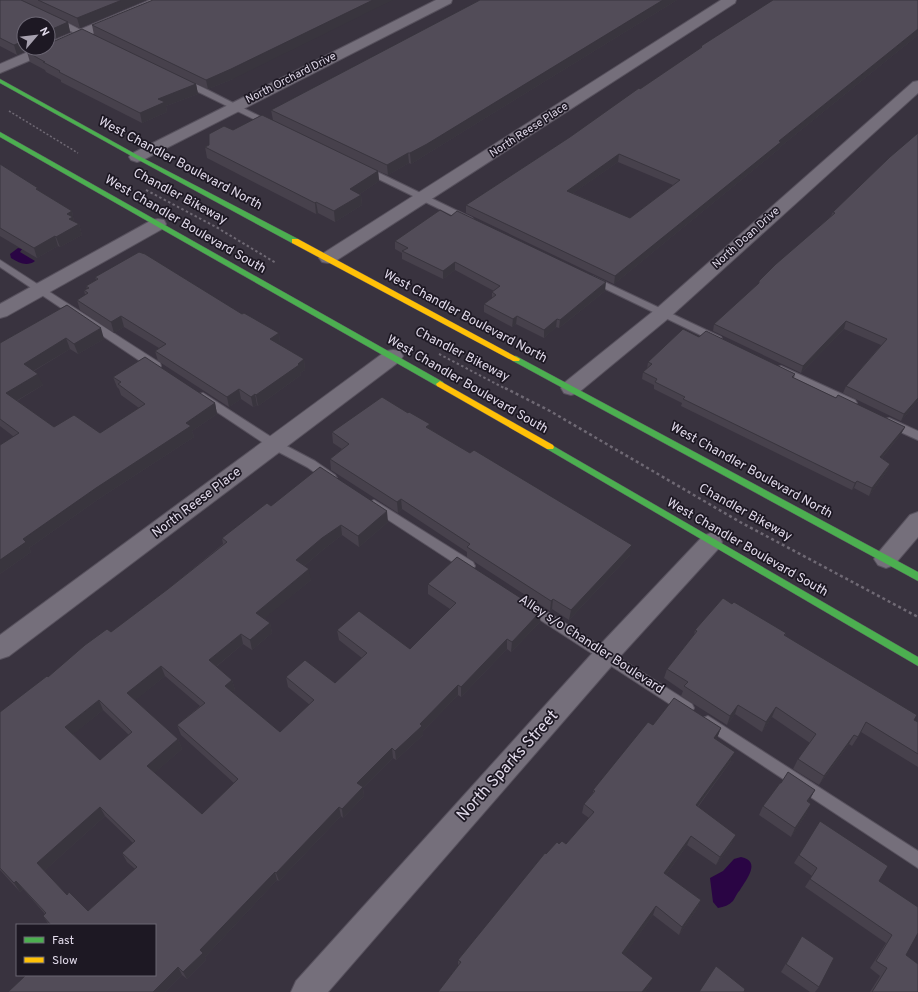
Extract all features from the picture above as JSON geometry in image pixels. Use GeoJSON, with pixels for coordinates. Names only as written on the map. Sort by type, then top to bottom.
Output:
{"type":"FeatureCollection","features":[{"type":"Feature","properties":{"kind":"main road","name":"West Chandler Boulevard North"},"geometry":{"type":"LineString","coordinates":[[0,82],[137,157],[571,388],[918,577]]}},
{"type":"Feature","properties":{"kind":"main road","name":"West Chandler Boulevard South"},"geometry":{"type":"LineString","coordinates":[[0,134],[393,356],[918,662]]}},
{"type":"Feature","properties":{"kind":"street"},"geometry":{"type":"LineString","coordinates":[[0,69],[161,0]]}},
{"type":"Feature","properties":{"kind":"street","name":"North Orchard Drive"},"geometry":{"type":"LineString","coordinates":[[137,157],[446,0]]}},
{"type":"Feature","properties":{"kind":"street","name":"North Reese Place"},"geometry":{"type":"LineString","coordinates":[[328,258],[730,0]]}},
{"type":"Feature","properties":{"kind":"street","name":"North Doan Drive"},"geometry":{"type":"LineString","coordinates":[[571,388],[663,313],[918,85]]}},
{"type":"Feature","properties":{"kind":"street"},"geometry":{"type":"LineString","coordinates":[[0,312],[158,224]]}},
{"type":"Feature","properties":{"kind":"street","name":"North Reese Place"},"geometry":{"type":"LineString","coordinates":[[0,649],[393,356]]}},
{"type":"Feature","properties":{"kind":"street"},"geometry":{"type":"LineString","coordinates":[[886,559],[918,521]]}},
{"type":"Feature","properties":{"kind":"street","name":"North Sparks Street"},"geometry":{"type":"LineString","coordinates":[[308,992],[606,655],[711,542]]}},
{"type":"Feature","properties":{"kind":"lane"},"geometry":{"type":"LineString","coordinates":[[56,21],[96,40]]}},
{"type":"Feature","properties":{"kind":"lane"},"geometry":{"type":"LineString","coordinates":[[173,76],[284,130]]}},
{"type":"Feature","properties":{"kind":"lane"},"geometry":{"type":"LineString","coordinates":[[354,164],[480,225]]}},
{"type":"Feature","properties":{"kind":"lane"},"geometry":{"type":"LineString","coordinates":[[0,263],[164,372]]}},
{"type":"Feature","properties":{"kind":"lane"},"geometry":{"type":"LineString","coordinates":[[585,276],[726,344]]}},
{"type":"Feature","properties":{"kind":"lane"},"geometry":{"type":"LineString","coordinates":[[769,364],[861,408]]}},
{"type":"Feature","properties":{"kind":"lane"},"geometry":{"type":"LineString","coordinates":[[190,389],[275,445],[311,464],[345,486]]}},
{"type":"Feature","properties":{"kind":"lane"},"geometry":{"type":"LineString","coordinates":[[882,418],[918,436]]}},
{"type":"Feature","properties":{"kind":"lane"},"geometry":{"type":"LineString","coordinates":[[365,499],[479,573]]}},
{"type":"Feature","properties":{"kind":"lane","name":"Alley s/o Chandler Boulevard"},"geometry":{"type":"LineString","coordinates":[[519,599],[918,860]]}},
{"type":"Feature","properties":{"kind":"path"},"geometry":{"type":"LineString","coordinates":[[3,107],[81,154]]}},
{"type":"Feature","properties":{"kind":"path","name":"Chandler Bikeway"},"geometry":{"type":"LineString","coordinates":[[141,188],[216,227],[276,263]]}},
{"type":"Feature","properties":{"kind":"path","name":"Chandler Bikeway"},"geometry":{"type":"LineString","coordinates":[[432,351],[550,411],[740,522],[918,617]]}},
{"type":"Feature","properties":{"kind":"shaded area"},"geometry":{"type":"Polygon","coordinates":[[[18,248],[22,249],[20,252],[35,261],[26,264],[20,263],[11,258],[10,254],[18,248]]]}},
{"type":"Feature","properties":{"kind":"shaded area"},"geometry":{"type":"Polygon","coordinates":[[[741,857],[751,862],[751,871],[733,901],[726,906],[718,908],[713,902],[710,878],[723,871],[734,859],[741,857]]]}},
{"type":"Feature","properties":{"kind":"building"},"geometry":{"type":"Polygon","coordinates":[[[0,0],[21,0],[55,16],[16,16],[16,44],[14,45],[0,38],[0,0]]]}},
{"type":"Feature","properties":{"kind":"building"},"geometry":{"type":"Polygon","coordinates":[[[38,0],[122,0],[77,18],[38,0]]]}},
{"type":"Feature","properties":{"kind":"building"},"geometry":{"type":"Polygon","coordinates":[[[153,0],[373,0],[206,80],[92,25],[153,0]]]}},
{"type":"Feature","properties":{"kind":"building"},"geometry":{"type":"Polygon","coordinates":[[[480,0],[663,0],[427,144],[387,165],[271,110],[480,0]]]}},
{"type":"Feature","properties":{"kind":"building"},"geometry":{"type":"Polygon","coordinates":[[[773,0],[918,0],[918,29],[615,276],[466,205],[570,137],[639,88],[640,89],[702,47],[701,46],[773,0]],[[619,154],[567,191],[630,218],[680,180],[619,154]]]}},
{"type":"Feature","properties":{"kind":"building"},"geometry":{"type":"Polygon","coordinates":[[[56,16],[68,22],[56,27],[56,16]]]}},
{"type":"Feature","properties":{"kind":"building"},"geometry":{"type":"Polygon","coordinates":[[[82,29],[196,84],[158,99],[165,102],[140,113],[59,72],[60,71],[34,56],[56,56],[56,40],[82,29]]]}},
{"type":"Feature","properties":{"kind":"building"},"geometry":{"type":"Polygon","coordinates":[[[262,115],[378,171],[350,189],[361,195],[334,211],[316,202],[315,203],[205,147],[209,145],[209,134],[224,126],[233,130],[262,115]]]}},
{"type":"Feature","properties":{"kind":"building"},"geometry":{"type":"Polygon","coordinates":[[[918,133],[918,398],[904,414],[846,386],[887,339],[846,321],[803,366],[714,324],[759,283],[759,281],[776,264],[835,213],[833,212],[890,157],[918,133]]]}},
{"type":"Feature","properties":{"kind":"building"},"geometry":{"type":"Polygon","coordinates":[[[0,164],[38,188],[36,189],[72,211],[67,214],[73,217],[69,219],[79,224],[34,248],[0,228],[0,164]]]}},
{"type":"Feature","properties":{"kind":"building"},"geometry":{"type":"Polygon","coordinates":[[[440,210],[451,216],[457,211],[606,282],[560,320],[557,319],[544,330],[517,316],[513,319],[484,304],[496,295],[492,292],[500,286],[455,262],[443,271],[402,251],[408,248],[395,241],[440,210]]]}},
{"type":"Feature","properties":{"kind":"building"},"geometry":{"type":"Polygon","coordinates":[[[139,252],[145,254],[242,314],[244,313],[279,333],[270,339],[304,359],[298,364],[299,365],[256,395],[255,394],[251,397],[239,389],[227,397],[155,351],[166,344],[121,316],[111,322],[77,300],[88,293],[84,290],[89,288],[86,286],[98,279],[95,277],[139,252]]]}},
{"type":"Feature","properties":{"kind":"building"},"geometry":{"type":"Polygon","coordinates":[[[67,305],[101,328],[74,344],[66,338],[24,364],[38,374],[6,393],[54,427],[74,415],[100,433],[145,404],[118,384],[121,382],[113,377],[145,357],[215,403],[186,423],[191,426],[96,488],[23,539],[26,542],[0,560],[0,445],[19,433],[0,419],[0,343],[67,305]]]}},
{"type":"Feature","properties":{"kind":"building"},"geometry":{"type":"Polygon","coordinates":[[[683,329],[699,337],[706,331],[795,374],[792,377],[836,398],[838,395],[905,427],[880,457],[890,464],[872,488],[857,481],[855,483],[683,399],[685,397],[655,382],[657,379],[643,372],[652,364],[648,362],[683,329]]]}},
{"type":"Feature","properties":{"kind":"building"},"geometry":{"type":"Polygon","coordinates":[[[382,397],[430,424],[426,427],[470,453],[474,450],[632,545],[571,610],[553,599],[551,601],[467,547],[470,544],[401,499],[397,502],[330,459],[349,444],[332,432],[382,397]]]}},
{"type":"Feature","properties":{"kind":"building"},"geometry":{"type":"Polygon","coordinates":[[[320,467],[387,511],[358,536],[341,525],[322,538],[296,560],[309,569],[256,613],[270,623],[250,640],[241,634],[209,660],[232,680],[225,686],[280,732],[314,700],[286,677],[305,660],[335,683],[367,653],[337,630],[359,611],[410,649],[456,603],[428,584],[457,557],[541,611],[512,642],[507,639],[461,687],[458,685],[420,724],[422,726],[395,751],[392,748],[357,783],[363,787],[342,809],[339,807],[276,873],[275,872],[200,950],[203,953],[183,972],[178,967],[153,992],[8,992],[25,976],[156,976],[156,924],[50,924],[43,916],[46,913],[16,881],[14,883],[0,868],[0,712],[47,676],[48,677],[85,645],[107,629],[111,632],[168,589],[227,542],[222,538],[267,503],[271,506],[320,467]],[[161,666],[127,693],[178,739],[147,766],[202,814],[238,779],[177,725],[205,703],[161,666]],[[99,700],[65,727],[100,760],[132,732],[99,700]],[[100,807],[37,863],[67,895],[69,892],[88,911],[137,867],[122,853],[135,841],[100,807]]]}},
{"type":"Feature","properties":{"kind":"building"},"geometry":{"type":"Polygon","coordinates":[[[723,598],[732,604],[734,602],[786,633],[784,635],[917,715],[914,720],[918,722],[918,754],[866,722],[858,737],[854,735],[824,776],[798,759],[816,734],[776,707],[766,722],[738,705],[730,716],[684,686],[688,682],[667,669],[697,631],[695,630],[723,598]]]}},
{"type":"Feature","properties":{"kind":"building"},"geometry":{"type":"Polygon","coordinates":[[[674,698],[721,728],[714,738],[735,752],[696,805],[736,835],[720,857],[691,836],[664,873],[701,900],[682,927],[656,906],[622,953],[653,978],[642,992],[438,992],[461,962],[458,960],[545,853],[546,854],[557,842],[559,844],[562,841],[566,844],[594,812],[584,804],[595,791],[593,790],[648,722],[653,725],[674,698]]]}},
{"type":"Feature","properties":{"kind":"building"},"geometry":{"type":"Polygon","coordinates":[[[788,772],[815,790],[807,801],[811,804],[795,828],[763,806],[788,772]]]}},
{"type":"Feature","properties":{"kind":"building"},"geometry":{"type":"Polygon","coordinates":[[[820,821],[888,866],[879,881],[918,907],[918,933],[906,955],[918,964],[918,992],[872,992],[887,968],[876,961],[892,935],[810,879],[817,868],[799,855],[820,821]]]}},
{"type":"Feature","properties":{"kind":"building"},"geometry":{"type":"Polygon","coordinates":[[[802,936],[834,958],[819,987],[786,964],[802,936]]]}},
{"type":"Feature","properties":{"kind":"building"},"geometry":{"type":"Polygon","coordinates":[[[716,966],[745,989],[744,992],[699,992],[716,966]]]}},
{"type":"Feature","properties":{"kind":"traffic: fast"},"geometry":{"type":"LineString","coordinates":[[0,81],[137,157],[295,241]]}},
{"type":"Feature","properties":{"kind":"traffic: fast"},"geometry":{"type":"LineString","coordinates":[[0,134],[440,384]]}},
{"type":"Feature","properties":{"kind":"traffic: fast"},"geometry":{"type":"LineString","coordinates":[[516,359],[918,577]]}},
{"type":"Feature","properties":{"kind":"traffic: fast"},"geometry":{"type":"LineString","coordinates":[[550,447],[918,662]]}},
{"type":"Feature","properties":{"kind":"traffic: slow"},"geometry":{"type":"LineString","coordinates":[[295,241],[516,359]]}},
{"type":"Feature","properties":{"kind":"traffic: slow"},"geometry":{"type":"LineString","coordinates":[[440,384],[550,447]]}}]}
